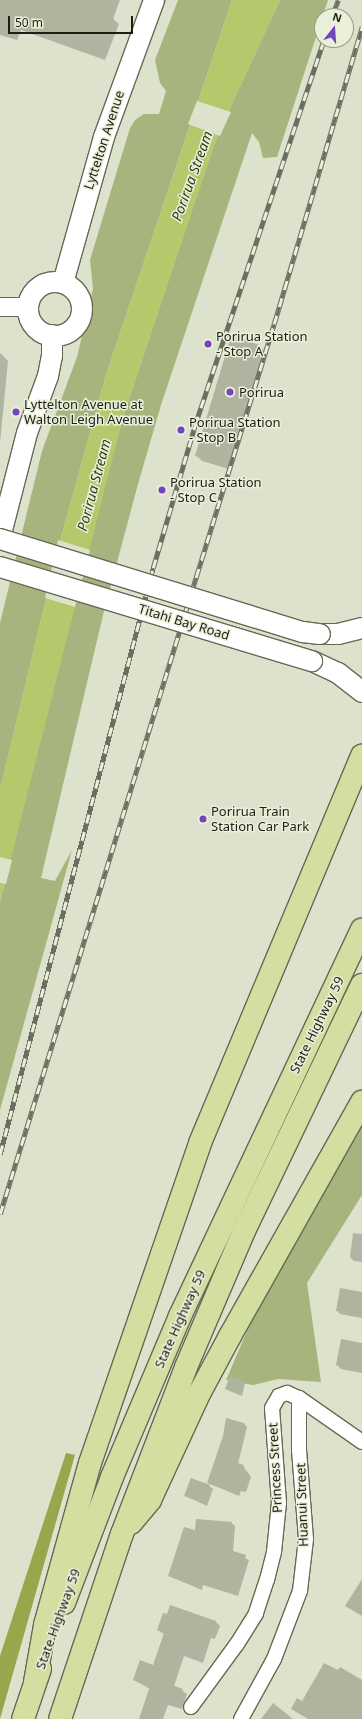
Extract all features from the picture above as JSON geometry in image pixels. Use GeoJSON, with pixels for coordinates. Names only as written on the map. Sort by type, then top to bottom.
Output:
{"type":"FeatureCollection","features":[{"type":"Feature","properties":{"kind":"main road","name":"Lyttelton Avenue"},"geometry":{"type":"LineString","coordinates":[[63,283],[104,137],[154,0]]}},
{"type":"Feature","properties":{"kind":"main road"},"geometry":{"type":"LineString","coordinates":[[51,282],[63,283],[72,288],[78,296],[80,316],[68,332],[52,335],[41,332],[33,324],[28,308],[31,296],[39,287],[51,282]]}},
{"type":"Feature","properties":{"kind":"main road"},"geometry":{"type":"LineString","coordinates":[[0,539],[27,433],[48,376],[52,356],[52,335]]}},
{"type":"Feature","properties":{"kind":"main road","name":"Titahi Bay Road"},"geometry":{"type":"LineString","coordinates":[[0,539],[303,632],[338,634],[362,628]]}},
{"type":"Feature","properties":{"kind":"main road","name":"Titahi Bay Road"},"geometry":{"type":"LineString","coordinates":[[0,567],[312,661],[338,673],[362,692]]}},
{"type":"Feature","properties":{"kind":"main road"},"geometry":{"type":"LineString","coordinates":[[35,1682],[45,1625],[90,1464],[200,1143],[362,756]]}},
{"type":"Feature","properties":{"kind":"main road","name":"State Highway 59"},"geometry":{"type":"LineString","coordinates":[[23,1719],[35,1682],[112,1477],[180,1316],[362,930]]}},
{"type":"Feature","properties":{"kind":"main road","name":"State Highway 59"},"geometry":{"type":"LineString","coordinates":[[60,1719],[154,1444],[238,1245],[362,985]]}},
{"type":"Feature","properties":{"kind":"main road"},"geometry":{"type":"LineString","coordinates":[[122,1534],[150,1500],[226,1343],[362,1102]]}},
{"type":"Feature","properties":{"kind":"street"},"geometry":{"type":"LineString","coordinates":[[0,307],[28,308]]}},
{"type":"Feature","properties":{"kind":"street","name":"Princess Street"},"geometry":{"type":"LineString","coordinates":[[191,1707],[237,1644],[256,1613],[274,1552],[279,1503],[272,1408],[279,1396],[287,1393],[299,1398]]}},
{"type":"Feature","properties":{"kind":"street"},"geometry":{"type":"LineString","coordinates":[[299,1398],[354,1433],[362,1442]]}},
{"type":"Feature","properties":{"kind":"street","name":"Huanui Street"},"geometry":{"type":"LineString","coordinates":[[241,1719],[274,1659],[300,1591],[306,1539],[299,1450],[299,1398]]}},
{"type":"Feature","properties":{"kind":"shaded area"},"geometry":{"type":"Polygon","coordinates":[[[178,0],[232,0],[106,375],[60,541],[0,790],[0,623],[42,451],[77,357],[93,289],[90,260],[130,128],[135,120],[144,114],[159,114],[166,91],[160,83],[155,60],[178,0]]]}},
{"type":"Feature","properties":{"kind":"shaded area"},"geometry":{"type":"Polygon","coordinates":[[[280,0],[328,0],[325,8],[314,8],[314,43],[277,157],[263,158],[259,142],[252,133],[161,405],[103,615],[41,878],[55,881],[72,850],[0,1110],[0,902],[73,606],[123,417],[218,134],[280,0]]]}},
{"type":"Feature","properties":{"kind":"shaded area"},"geometry":{"type":"Polygon","coordinates":[[[362,1122],[362,1195],[307,1283],[321,1382],[278,1379],[253,1385],[226,1380],[260,1301],[362,1122]]]}},
{"type":"Feature","properties":{"kind":"shaded area"},"geometry":{"type":"Polygon","coordinates":[[[66,1453],[75,1455],[0,1719],[0,1656],[66,1453]]]}},
{"type":"Feature","properties":{"kind":"water","name":"Porirua Stream"},"geometry":{"type":"Polygon","coordinates":[[[232,0],[280,0],[218,134],[123,417],[0,902],[0,790],[60,541],[106,375],[232,0]]]}},
{"type":"Feature","properties":{"kind":"pier"},"geometry":{"type":"Polygon","coordinates":[[[197,101],[231,112],[220,136],[188,124],[197,101]]]}},
{"type":"Feature","properties":{"kind":"pier"},"geometry":{"type":"Polygon","coordinates":[[[58,540],[90,550],[75,607],[45,598],[58,540]]]}},
{"type":"Feature","properties":{"kind":"pier"},"geometry":{"type":"Polygon","coordinates":[[[0,857],[12,860],[6,884],[0,883],[0,857]]]}},
{"type":"Feature","properties":{"kind":"building"},"geometry":{"type":"Polygon","coordinates":[[[0,0],[113,0],[107,16],[114,18],[100,56],[16,25],[12,36],[0,32],[0,0]]]}},
{"type":"Feature","properties":{"kind":"building","name":"Porirua"},"geometry":{"type":"Polygon","coordinates":[[[231,336],[260,345],[223,464],[195,456],[231,336]]]}},
{"type":"Feature","properties":{"kind":"building"},"geometry":{"type":"Polygon","coordinates":[[[340,1288],[362,1292],[362,1315],[336,1311],[340,1288]]]}},
{"type":"Feature","properties":{"kind":"building"},"geometry":{"type":"Polygon","coordinates":[[[341,1339],[362,1343],[362,1370],[336,1365],[341,1339]]]}},
{"type":"Feature","properties":{"kind":"building"},"geometry":{"type":"Polygon","coordinates":[[[230,1376],[245,1382],[240,1395],[225,1389],[230,1376]]]}},
{"type":"Feature","properties":{"kind":"building"},"geometry":{"type":"Polygon","coordinates":[[[226,1418],[244,1423],[234,1462],[244,1465],[242,1471],[248,1473],[242,1490],[237,1488],[235,1493],[207,1483],[223,1436],[226,1418]]]}},
{"type":"Feature","properties":{"kind":"building"},"geometry":{"type":"Polygon","coordinates":[[[191,1478],[210,1485],[203,1503],[184,1496],[191,1478]]]}},
{"type":"Feature","properties":{"kind":"building"},"geometry":{"type":"Polygon","coordinates":[[[196,1519],[232,1522],[230,1550],[246,1555],[235,1593],[200,1583],[198,1587],[168,1576],[184,1527],[195,1530],[196,1519]]]}},
{"type":"Feature","properties":{"kind":"building"},"geometry":{"type":"Polygon","coordinates":[[[362,1579],[362,1616],[345,1606],[362,1579]]]}},
{"type":"Feature","properties":{"kind":"building"},"geometry":{"type":"Polygon","coordinates":[[[170,1605],[216,1621],[211,1636],[207,1634],[198,1659],[180,1652],[169,1684],[183,1689],[178,1706],[163,1701],[157,1719],[139,1719],[150,1686],[133,1680],[140,1660],[153,1665],[164,1633],[157,1630],[163,1613],[167,1614],[170,1605]]]}},
{"type":"Feature","properties":{"kind":"building"},"geometry":{"type":"Polygon","coordinates":[[[324,1663],[338,1670],[340,1667],[362,1680],[362,1719],[308,1719],[291,1709],[297,1698],[302,1701],[324,1663]]]}},
{"type":"Feature","properties":{"kind":"building"},"geometry":{"type":"Polygon","coordinates":[[[273,1703],[293,1719],[261,1719],[273,1703]]]}},
{"type":"Feature","properties":{"kind":"railway"},"geometry":{"type":"LineString","coordinates":[[335,8],[338,0]]}},
{"type":"Feature","properties":{"kind":"railway"},"geometry":{"type":"LineString","coordinates":[[0,1214],[274,324],[362,27]]}},
{"type":"Feature","properties":{"kind":"railway"},"geometry":{"type":"LineString","coordinates":[[0,1154],[153,568],[195,425],[321,48]]}},
{"type":"Feature","properties":{"kind":"place","name":"Porirua Station - Stop A"},"geometry":{"type":"Point","coordinates":[208,344]}},
{"type":"Feature","properties":{"kind":"place","name":"Porirua"},"geometry":{"type":"Point","coordinates":[230,392]}},
{"type":"Feature","properties":{"kind":"place","name":"Lyttelton Avenue at Walton Leigh Avenue"},"geometry":{"type":"Point","coordinates":[16,412]}},
{"type":"Feature","properties":{"kind":"place","name":"Porirua Station - Stop B"},"geometry":{"type":"Point","coordinates":[181,430]}},
{"type":"Feature","properties":{"kind":"place","name":"Porirua Station - Stop C"},"geometry":{"type":"Point","coordinates":[162,490]}},
{"type":"Feature","properties":{"kind":"place","name":"Porirua Train Station Car Park"},"geometry":{"type":"Point","coordinates":[203,819]}}]}
